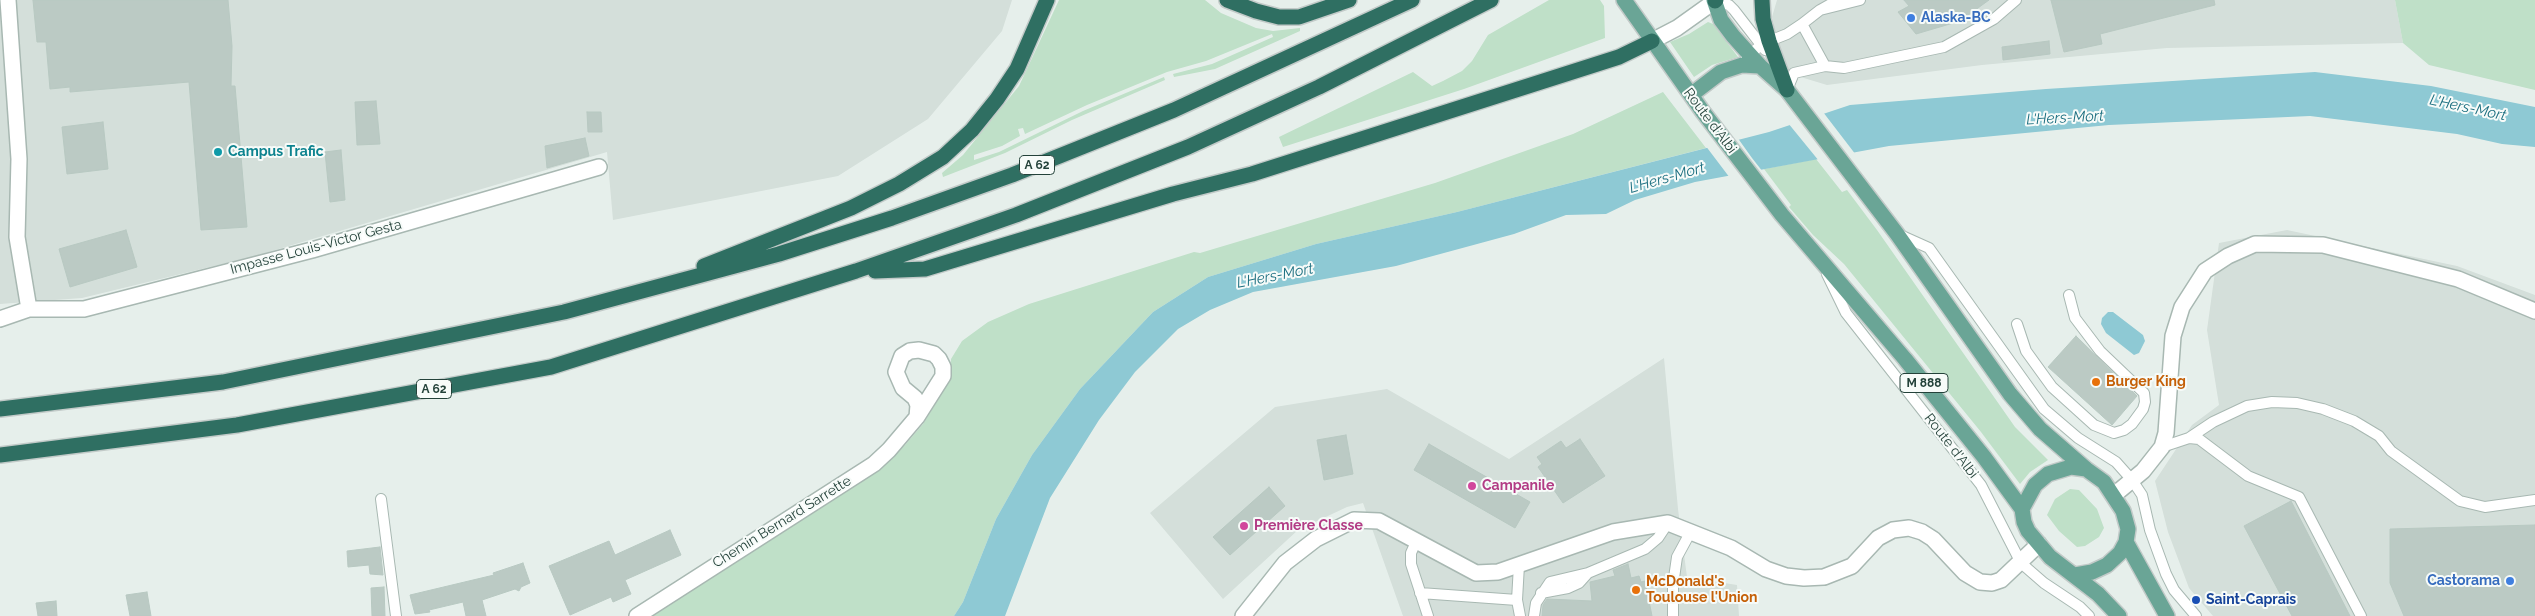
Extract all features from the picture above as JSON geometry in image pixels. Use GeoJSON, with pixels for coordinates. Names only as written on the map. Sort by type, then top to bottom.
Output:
{"type":"FeatureCollection","features":[{"type":"Feature","properties":{"kind":"highway"},"geometry":{"type":"LineString","coordinates":[[647,289],[851,208],[899,184],[943,157],[972,130],[1007,84],[1021,62],[1047,0]]}},
{"type":"Feature","properties":{"kind":"highway"},"geometry":{"type":"LineString","coordinates":[[1228,0],[1278,17],[1299,16],[1349,0]]}},
{"type":"Feature","properties":{"kind":"highway","name":"A 62"},"geometry":{"type":"LineString","coordinates":[[0,409],[223,382],[564,312],[779,254],[892,218],[1012,175],[1174,110],[1412,0]]}},
{"type":"Feature","properties":{"kind":"highway","name":"A 62"},"geometry":{"type":"LineString","coordinates":[[0,456],[237,425],[551,367],[856,272],[1008,218],[1188,147],[1319,87],[1491,0]]}},
{"type":"Feature","properties":{"kind":"highway"},"geometry":{"type":"LineString","coordinates":[[1762,0],[1765,42],[1787,90]]}},
{"type":"Feature","properties":{"kind":"highway"},"geometry":{"type":"LineString","coordinates":[[856,272],[925,269],[1172,194],[1315,155],[1619,57],[1652,41]]}},
{"type":"Feature","properties":{"kind":"main road","name":"Route d'Albi"},"geometry":{"type":"LineString","coordinates":[[1624,0],[1703,112],[1776,207],[1917,374],[1984,457],[2022,509]]}},
{"type":"Feature","properties":{"kind":"main road"},"geometry":{"type":"LineString","coordinates":[[1715,0],[1721,20],[1745,59],[1760,66],[1787,90],[1897,234],[2010,394],[2040,429],[2104,482],[2114,495],[2123,511],[2128,529],[2126,542],[2120,553],[2107,565],[2092,572],[2075,575]]}},
{"type":"Feature","properties":{"kind":"main road"},"geometry":{"type":"LineString","coordinates":[[1691,95],[1721,72],[1745,59]]}},
{"type":"Feature","properties":{"kind":"main road"},"geometry":{"type":"LineString","coordinates":[[2086,468],[2070,467],[2048,474],[2035,485],[2022,509],[2028,530],[2050,557],[2098,594],[2119,616]]}},
{"type":"Feature","properties":{"kind":"main road"},"geometry":{"type":"LineString","coordinates":[[2126,542],[2167,616]]}},
{"type":"Feature","properties":{"kind":"street"},"geometry":{"type":"LineString","coordinates":[[8,0],[19,159],[17,237],[30,309]]}},
{"type":"Feature","properties":{"kind":"street"},"geometry":{"type":"LineString","coordinates":[[1652,41],[1677,28],[1715,0]]}},
{"type":"Feature","properties":{"kind":"street","name":"Impasse Louis-Victor Gesta"},"geometry":{"type":"LineString","coordinates":[[0,319],[30,309],[84,310],[312,250],[599,167]]}},
{"type":"Feature","properties":{"kind":"street"},"geometry":{"type":"LineString","coordinates":[[2114,495],[2147,467],[2162,447],[2166,432],[2173,336],[2182,307],[2205,271],[2228,256],[2255,244],[2323,245],[2458,279],[2535,311]]}},
{"type":"Feature","properties":{"kind":"street","name":"Chemin Bernard Sarrette"},"geometry":{"type":"LineString","coordinates":[[637,616],[874,464],[900,438],[917,417]]}},
{"type":"Feature","properties":{"kind":"street"},"geometry":{"type":"LineString","coordinates":[[1243,616],[1285,563],[1316,539],[1354,520],[1379,521],[1476,573],[1498,572],[1613,532],[1668,523],[1732,548],[1766,569],[1786,576],[1804,578],[1824,577],[1852,566],[1878,538],[1893,530],[1909,528],[1922,532],[1933,539],[1965,573],[1980,582],[1992,583],[2001,580],[2039,544]]}},
{"type":"Feature","properties":{"kind":"lane"},"geometry":{"type":"LineString","coordinates":[[1715,0],[1729,5],[1765,42]]}},
{"type":"Feature","properties":{"kind":"lane"},"geometry":{"type":"LineString","coordinates":[[1745,59],[1765,42],[1787,34],[1820,10],[1838,0]]}},
{"type":"Feature","properties":{"kind":"lane"},"geometry":{"type":"LineString","coordinates":[[1820,10],[1860,0]]}},
{"type":"Feature","properties":{"kind":"lane"},"geometry":{"type":"LineString","coordinates":[[1787,90],[1794,74],[1825,66],[1844,68],[1944,47],[1994,19],[2016,0]]}},
{"type":"Feature","properties":{"kind":"lane"},"geometry":{"type":"LineString","coordinates":[[1802,24],[1825,66]]}},
{"type":"Feature","properties":{"kind":"lane"},"geometry":{"type":"LineString","coordinates":[[1897,234],[1929,248],[2044,409],[2060,425],[2116,462],[2132,480],[2142,495],[2150,530],[2166,574],[2174,590],[2196,616]]}},
{"type":"Feature","properties":{"kind":"lane","name":"Route d'Albi"},"geometry":{"type":"LineString","coordinates":[[1821,262],[1846,313],[1981,484],[1992,502],[2010,546],[2021,563]]}},
{"type":"Feature","properties":{"kind":"lane"},"geometry":{"type":"LineString","coordinates":[[2017,324],[2026,351],[2052,387],[2094,425],[2114,433],[2124,430],[2143,409],[2145,402],[2144,393],[2100,352],[2076,318],[2069,295]]}},
{"type":"Feature","properties":{"kind":"lane"},"geometry":{"type":"LineString","coordinates":[[2162,447],[2189,438],[2213,422],[2247,406],[2272,402],[2297,404],[2323,409],[2354,421],[2379,436],[2391,451],[2460,501],[2485,507],[2535,500]]}},
{"type":"Feature","properties":{"kind":"lane"},"geometry":{"type":"LineString","coordinates":[[2189,438],[2199,439],[2248,476],[2299,497],[2361,616]]}},
{"type":"Feature","properties":{"kind":"lane"},"geometry":{"type":"LineString","coordinates":[[380,500],[396,616]]}},
{"type":"Feature","properties":{"kind":"lane"},"geometry":{"type":"LineString","coordinates":[[1534,616],[1536,603],[1550,582],[1588,572],[1645,548],[1658,538],[1668,523]]}},
{"type":"Feature","properties":{"kind":"lane"},"geometry":{"type":"LineString","coordinates":[[1673,616],[1673,585],[1677,557],[1690,533]]}},
{"type":"Feature","properties":{"kind":"lane"},"geometry":{"type":"LineString","coordinates":[[1416,542],[1411,553],[1411,564],[1428,616]]}},
{"type":"Feature","properties":{"kind":"lane"},"geometry":{"type":"LineString","coordinates":[[2021,563],[2089,616]]}},
{"type":"Feature","properties":{"kind":"lane"},"geometry":{"type":"LineString","coordinates":[[1519,565],[1516,600],[1520,616]]}},
{"type":"Feature","properties":{"kind":"lane"},"geometry":{"type":"LineString","coordinates":[[1420,593],[1516,600]]}},
{"type":"Feature","properties":{"kind":"shaded area"},"geometry":{"type":"Polygon","coordinates":[[[0,0],[1012,0],[1002,31],[928,119],[838,176],[613,220],[607,152],[255,256],[82,298],[0,304],[0,0]]]}},
{"type":"Feature","properties":{"kind":"shaded area"},"geometry":{"type":"Polygon","coordinates":[[[1777,0],[2395,0],[2403,43],[2167,48],[1982,65],[1827,85],[1784,72],[1772,17],[1777,0]]]}},
{"type":"Feature","properties":{"kind":"shaded area"},"geometry":{"type":"Polygon","coordinates":[[[2287,230],[2457,266],[2535,295],[2535,616],[2213,616],[2189,588],[2168,532],[2155,481],[2192,425],[2219,405],[2207,330],[2219,243],[2287,230]]]}},
{"type":"Feature","properties":{"kind":"shaded area"},"geometry":{"type":"Polygon","coordinates":[[[1664,358],[1678,509],[1687,577],[1737,585],[1739,616],[1403,616],[1363,503],[1347,507],[1298,530],[1223,599],[1150,513],[1275,407],[1387,389],[1509,459],[1664,358]]]}},
{"type":"Feature","properties":{"kind":"green space"},"geometry":{"type":"Polygon","coordinates":[[[1059,0],[1205,0],[1221,13],[1256,28],[1273,31],[1300,28],[1300,31],[1215,69],[1174,77],[1173,74],[1212,64],[1273,37],[1272,34],[1206,61],[1167,72],[1087,105],[1025,134],[1023,128],[1018,129],[1020,136],[1002,146],[974,155],[974,160],[999,152],[1083,111],[1164,77],[1165,80],[1072,120],[1005,153],[943,177],[942,173],[963,155],[1019,86],[1059,0]]]}},
{"type":"Feature","properties":{"kind":"green space"},"geometry":{"type":"Polygon","coordinates":[[[1549,0],[1600,0],[1604,6],[1605,38],[1464,89],[1283,147],[1279,137],[1413,72],[1432,86],[1462,71],[1472,61],[1488,35],[1549,0]]]}},
{"type":"Feature","properties":{"kind":"green space"},"geometry":{"type":"Polygon","coordinates":[[[2395,0],[2535,0],[2535,90],[2429,65],[2403,43],[2395,0]]]}},
{"type":"Feature","properties":{"kind":"green space"},"geometry":{"type":"Polygon","coordinates":[[[1708,22],[1713,24],[1738,57],[1712,65],[1694,77],[1670,42],[1689,34],[1708,22]]]}},
{"type":"Feature","properties":{"kind":"green space"},"geometry":{"type":"Polygon","coordinates":[[[1663,92],[1706,148],[1457,212],[1316,244],[1208,277],[1153,312],[1080,389],[1032,455],[996,519],[963,602],[954,616],[652,616],[853,487],[905,445],[923,424],[941,395],[950,376],[951,359],[962,341],[988,322],[1029,304],[1194,252],[1200,253],[1435,183],[1573,134],[1663,92]]]}},
{"type":"Feature","properties":{"kind":"green space"},"geometry":{"type":"Polygon","coordinates":[[[1816,159],[1842,192],[1847,190],[1877,230],[2015,427],[2048,460],[2030,472],[2020,484],[1981,432],[1844,264],[1813,235],[1789,207],[1791,205],[1764,169],[1816,159]]]}},
{"type":"Feature","properties":{"kind":"green space"},"geometry":{"type":"Polygon","coordinates":[[[2070,489],[2079,490],[2097,509],[2104,528],[2099,537],[2085,546],[2077,547],[2059,531],[2047,515],[2055,499],[2070,489]]]}},
{"type":"Feature","properties":{"kind":"water","name":"L'Hers-Mort"},"geometry":{"type":"Polygon","coordinates":[[[2315,72],[2431,86],[2535,107],[2535,147],[2502,144],[2457,134],[2310,116],[2109,125],[1889,146],[1695,182],[1635,200],[1606,214],[1566,215],[1514,234],[1396,266],[1253,292],[1210,310],[1178,329],[1135,372],[1099,420],[1050,498],[1005,616],[954,616],[963,602],[996,519],[1032,455],[1080,389],[1153,312],[1208,277],[1316,244],[1457,212],[1769,132],[1850,105],[2046,89],[2315,72]]]}},
{"type":"Feature","properties":{"kind":"water"},"geometry":{"type":"Polygon","coordinates":[[[2108,312],[2113,312],[2143,335],[2145,341],[2139,353],[2134,355],[2106,333],[2101,324],[2102,318],[2108,312]]]}},
{"type":"Feature","properties":{"kind":"pier"},"geometry":{"type":"Polygon","coordinates":[[[1823,112],[1856,155],[1819,161],[1788,123],[1823,112]]]}},
{"type":"Feature","properties":{"kind":"pier"},"geometry":{"type":"Polygon","coordinates":[[[1737,137],[1763,172],[1730,178],[1705,145],[1737,137]]]}},
{"type":"Feature","properties":{"kind":"building","name":"Campus Trafic"},"geometry":{"type":"Polygon","coordinates":[[[33,0],[228,0],[232,46],[231,86],[235,86],[247,227],[201,230],[189,82],[70,92],[70,87],[50,89],[46,42],[37,42],[33,0]]]}},
{"type":"Feature","properties":{"kind":"building"},"geometry":{"type":"Polygon","coordinates":[[[1904,0],[1989,0],[1960,21],[1916,34],[1898,12],[1909,6],[1904,0]]]}},
{"type":"Feature","properties":{"kind":"building"},"geometry":{"type":"Polygon","coordinates":[[[2051,0],[2214,0],[2215,5],[2100,34],[2102,44],[2064,52],[2051,0]]]}},
{"type":"Feature","properties":{"kind":"building"},"geometry":{"type":"Polygon","coordinates":[[[2049,41],[2050,54],[2003,60],[2002,47],[2049,41]]]}},
{"type":"Feature","properties":{"kind":"building"},"geometry":{"type":"Polygon","coordinates":[[[376,101],[380,144],[357,145],[355,102],[376,101]]]}},
{"type":"Feature","properties":{"kind":"building"},"geometry":{"type":"Polygon","coordinates":[[[587,112],[601,112],[602,132],[588,132],[587,112]]]}},
{"type":"Feature","properties":{"kind":"building"},"geometry":{"type":"Polygon","coordinates":[[[103,122],[108,169],[67,174],[62,127],[103,122]]]}},
{"type":"Feature","properties":{"kind":"building"},"geometry":{"type":"Polygon","coordinates":[[[585,138],[589,156],[547,168],[545,146],[585,138]]]}},
{"type":"Feature","properties":{"kind":"building"},"geometry":{"type":"Polygon","coordinates":[[[341,150],[345,200],[330,202],[325,152],[341,150]]]}},
{"type":"Feature","properties":{"kind":"building"},"geometry":{"type":"Polygon","coordinates":[[[126,230],[137,267],[70,287],[59,249],[126,230]]]}},
{"type":"Feature","properties":{"kind":"building","name":"Burger King"},"geometry":{"type":"Polygon","coordinates":[[[2076,336],[2137,396],[2112,425],[2048,367],[2076,336]]]}},
{"type":"Feature","properties":{"kind":"building","name":"Première Classe"},"geometry":{"type":"Polygon","coordinates":[[[1346,435],[1353,474],[1324,480],[1317,440],[1346,435]]]}},
{"type":"Feature","properties":{"kind":"building","name":"Campanile"},"geometry":{"type":"Polygon","coordinates":[[[1580,439],[1605,476],[1563,503],[1538,467],[1542,464],[1537,457],[1561,441],[1566,448],[1580,439]]]}},
{"type":"Feature","properties":{"kind":"building","name":"Campanile"},"geometry":{"type":"Polygon","coordinates":[[[1429,444],[1530,502],[1515,528],[1414,470],[1429,444]]]}},
{"type":"Feature","properties":{"kind":"building","name":"Première Classe"},"geometry":{"type":"Polygon","coordinates":[[[1269,487],[1285,506],[1230,555],[1213,537],[1269,487]]]}},
{"type":"Feature","properties":{"kind":"building"},"geometry":{"type":"Polygon","coordinates":[[[2291,501],[2350,616],[2292,616],[2244,526],[2291,501]]]}},
{"type":"Feature","properties":{"kind":"building"},"geometry":{"type":"Polygon","coordinates":[[[2535,525],[2535,616],[2404,616],[2390,583],[2390,529],[2535,525]]]}},
{"type":"Feature","properties":{"kind":"building"},"geometry":{"type":"Polygon","coordinates":[[[670,530],[681,555],[625,580],[631,594],[613,602],[611,597],[570,615],[549,566],[609,541],[615,555],[670,530]]]}},
{"type":"Feature","properties":{"kind":"building"},"geometry":{"type":"Polygon","coordinates":[[[380,547],[383,575],[370,574],[369,565],[348,567],[347,551],[380,547]]]}},
{"type":"Feature","properties":{"kind":"building"},"geometry":{"type":"Polygon","coordinates":[[[523,563],[530,583],[521,587],[519,591],[515,589],[482,600],[486,616],[466,616],[463,602],[429,610],[430,612],[415,614],[410,595],[494,575],[493,573],[523,563]]]}},
{"type":"Feature","properties":{"kind":"building","name":"McDonald's Toulouse l'Union"},"geometry":{"type":"Polygon","coordinates":[[[1628,564],[1631,578],[1639,576],[1641,582],[1645,581],[1652,616],[1542,616],[1543,605],[1547,599],[1592,601],[1590,582],[1615,576],[1613,570],[1628,564]]]}},
{"type":"Feature","properties":{"kind":"building"},"geometry":{"type":"Polygon","coordinates":[[[384,587],[385,616],[372,616],[371,588],[384,587]]]}},
{"type":"Feature","properties":{"kind":"building"},"geometry":{"type":"Polygon","coordinates":[[[147,592],[151,616],[130,616],[126,595],[147,592]]]}},
{"type":"Feature","properties":{"kind":"building"},"geometry":{"type":"Polygon","coordinates":[[[56,601],[57,616],[38,616],[36,603],[56,601]]]}},
{"type":"Feature","properties":{"kind":"place","name":"Alaska-BC"},"geometry":{"type":"Point","coordinates":[1911,18]}},
{"type":"Feature","properties":{"kind":"place","name":"Campus Trafic"},"geometry":{"type":"Point","coordinates":[218,152]}},
{"type":"Feature","properties":{"kind":"place","name":"Burger King"},"geometry":{"type":"Point","coordinates":[2096,382]}},
{"type":"Feature","properties":{"kind":"place","name":"Campanile"},"geometry":{"type":"Point","coordinates":[1472,486]}},
{"type":"Feature","properties":{"kind":"place","name":"Première Classe"},"geometry":{"type":"Point","coordinates":[1244,526]}},
{"type":"Feature","properties":{"kind":"place","name":"Castorama"},"geometry":{"type":"Point","coordinates":[2510,581]}},
{"type":"Feature","properties":{"kind":"place","name":"McDonald's Toulouse l'Union"},"geometry":{"type":"Point","coordinates":[1636,590]}},
{"type":"Feature","properties":{"kind":"place","name":"Saint-Caprais"},"geometry":{"type":"Point","coordinates":[2196,600]}}]}
